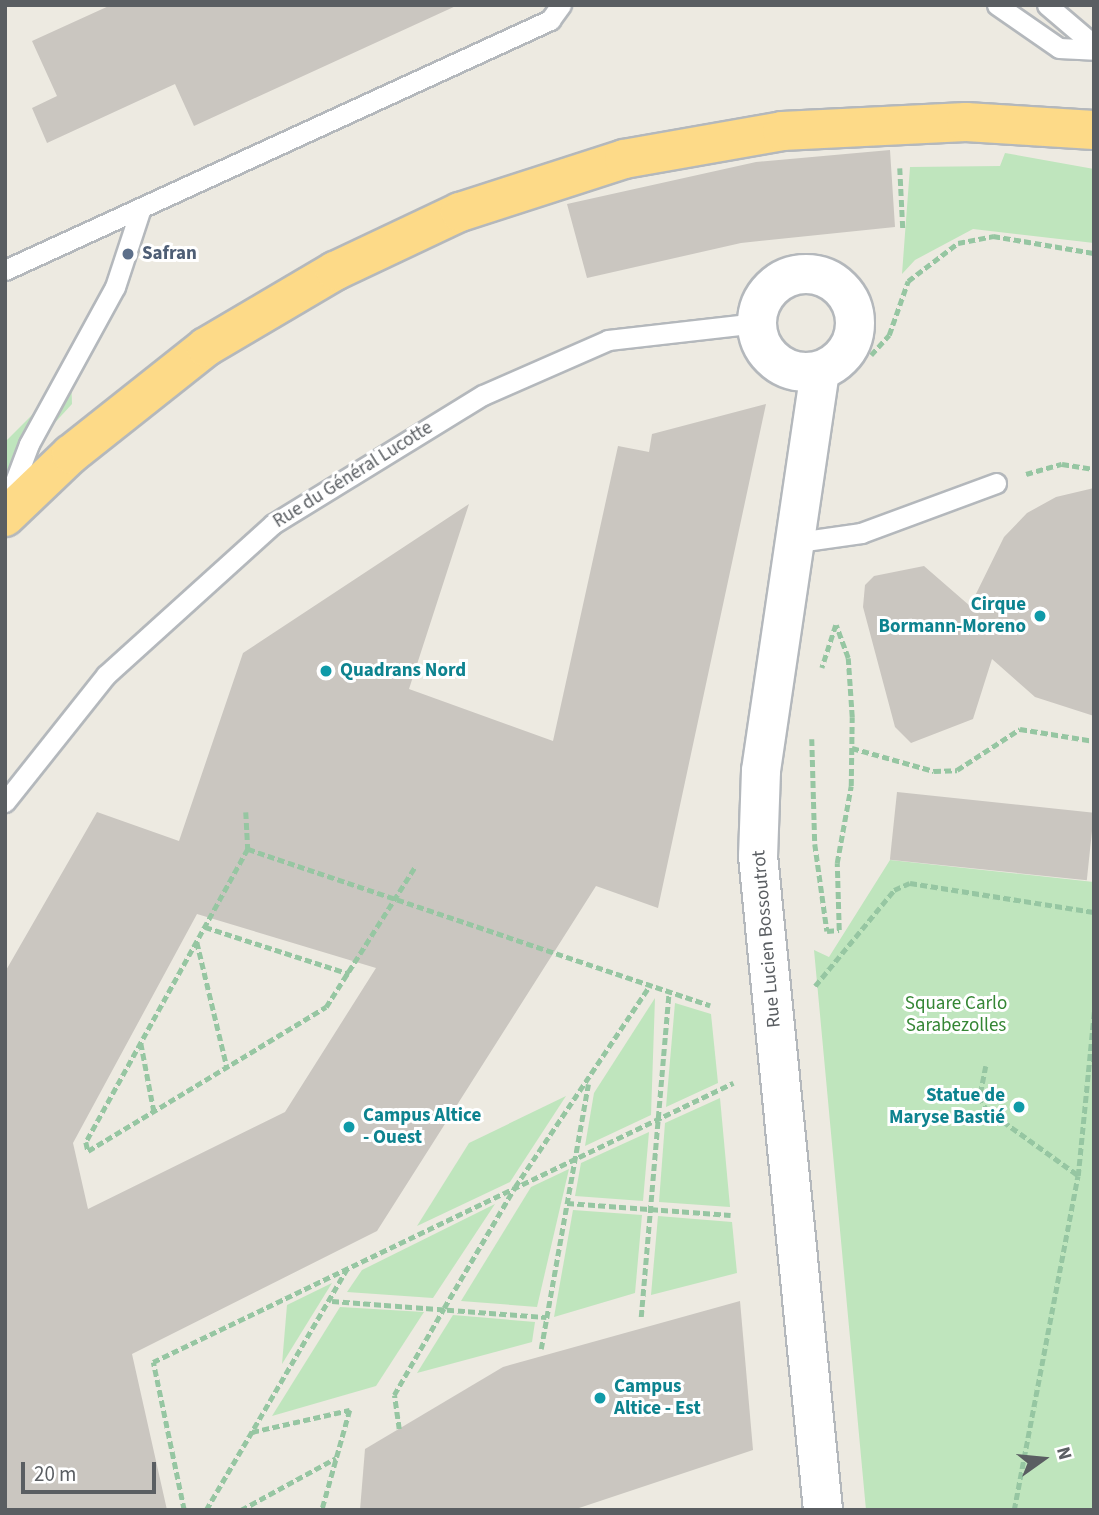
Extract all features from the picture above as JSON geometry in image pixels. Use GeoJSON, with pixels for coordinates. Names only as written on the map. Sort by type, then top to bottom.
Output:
{"type":"FeatureCollection","features":[{"type":"Feature","properties":{"kind":"highway"},"geometry":{"type":"LineString","coordinates":[[5,517],[71,454],[206,347],[335,271],[460,212],[624,159],[782,131],[966,122],[1094,130]]}},
{"type":"Feature","properties":{"kind":"street"},"geometry":{"type":"LineString","coordinates":[[808,274],[840,287],[855,317],[854,335],[835,363],[820,371],[775,362],[757,323],[762,300],[790,277],[808,274]]}},
{"type":"Feature","properties":{"kind":"street","name":"Rue Lucien Bossoutrot"},"geometry":{"type":"LineString","coordinates":[[820,371],[798,542],[761,771],[758,856],[823,1510]]}},
{"type":"Feature","properties":{"kind":"lane"},"geometry":{"type":"LineString","coordinates":[[5,271],[550,20],[561,5]]}},
{"type":"Feature","properties":{"kind":"lane"},"geometry":{"type":"LineString","coordinates":[[997,5],[1059,48],[1094,47]]}},
{"type":"Feature","properties":{"kind":"lane"},"geometry":{"type":"LineString","coordinates":[[1048,5],[1094,47]]}},
{"type":"Feature","properties":{"kind":"lane"},"geometry":{"type":"LineString","coordinates":[[5,508],[29,444],[115,287],[141,208]]}},
{"type":"Feature","properties":{"kind":"lane","name":"Rue du Général Lucotte"},"geometry":{"type":"LineString","coordinates":[[5,802],[106,675],[273,524],[483,395],[608,340],[757,323]]}},
{"type":"Feature","properties":{"kind":"lane"},"geometry":{"type":"LineString","coordinates":[[798,542],[861,533],[996,483]]}},
{"type":"Feature","properties":{"kind":"path"},"geometry":{"type":"LineString","coordinates":[[900,159],[903,230]]}},
{"type":"Feature","properties":{"kind":"path"},"geometry":{"type":"LineString","coordinates":[[871,355],[889,335],[908,281],[958,243],[993,236],[1094,253]]}},
{"type":"Feature","properties":{"kind":"path"},"geometry":{"type":"LineString","coordinates":[[996,483],[1062,464],[1094,469]]}},
{"type":"Feature","properties":{"kind":"path"},"geometry":{"type":"LineString","coordinates":[[813,732],[815,844],[827,931],[839,930],[837,863],[852,748],[848,658],[836,625],[820,675]]}},
{"type":"Feature","properties":{"kind":"path"},"geometry":{"type":"LineString","coordinates":[[852,748],[934,771],[957,770],[1020,729],[1094,741]]}},
{"type":"Feature","properties":{"kind":"path"},"geometry":{"type":"LineString","coordinates":[[246,811],[248,849],[86,1142],[88,1151],[326,1007],[350,974],[415,867]]}},
{"type":"Feature","properties":{"kind":"path"},"geometry":{"type":"LineString","coordinates":[[248,849],[710,1005]]}},
{"type":"Feature","properties":{"kind":"path"},"geometry":{"type":"LineString","coordinates":[[815,986],[894,890],[910,883],[1094,912]]}},
{"type":"Feature","properties":{"kind":"path"},"geometry":{"type":"LineString","coordinates":[[205,927],[350,974]]}},
{"type":"Feature","properties":{"kind":"path"},"geometry":{"type":"LineString","coordinates":[[197,941],[228,1067]]}},
{"type":"Feature","properties":{"kind":"path"},"geometry":{"type":"LineString","coordinates":[[399,1429],[394,1395],[515,1187],[588,1082],[650,985]]}},
{"type":"Feature","properties":{"kind":"path"},"geometry":{"type":"LineString","coordinates":[[641,1317],[669,991]]}},
{"type":"Feature","properties":{"kind":"path"},"geometry":{"type":"LineString","coordinates":[[1014,1510],[1079,1176],[1094,1012]]}},
{"type":"Feature","properties":{"kind":"path"},"geometry":{"type":"LineString","coordinates":[[141,1042],[154,1111]]}},
{"type":"Feature","properties":{"kind":"path"},"geometry":{"type":"LineString","coordinates":[[986,1066],[980,1096],[986,1109],[1079,1176]]}},
{"type":"Feature","properties":{"kind":"path"},"geometry":{"type":"LineString","coordinates":[[541,1349],[577,1158],[588,1082]]}},
{"type":"Feature","properties":{"kind":"path"},"geometry":{"type":"LineString","coordinates":[[184,1510],[153,1362],[733,1083]]}},
{"type":"Feature","properties":{"kind":"path"},"geometry":{"type":"LineString","coordinates":[[567,1203],[731,1215]]}},
{"type":"Feature","properties":{"kind":"path"},"geometry":{"type":"LineString","coordinates":[[206,1510],[332,1301],[349,1266]]}},
{"type":"Feature","properties":{"kind":"path"},"geometry":{"type":"LineString","coordinates":[[332,1301],[546,1317]]}},
{"type":"Feature","properties":{"kind":"path"},"geometry":{"type":"LineString","coordinates":[[251,1432],[350,1410],[322,1510]]}},
{"type":"Feature","properties":{"kind":"path"},"geometry":{"type":"LineString","coordinates":[[242,1510],[337,1458]]}},
{"type":"Feature","properties":{"kind":"green space"},"geometry":{"type":"Polygon","coordinates":[[[1005,153],[1094,169],[1094,243],[973,229],[915,260],[902,274],[910,167],[1000,166],[1005,153]]]}},
{"type":"Feature","properties":{"kind":"green space"},"geometry":{"type":"Polygon","coordinates":[[[71,376],[72,404],[5,477],[5,442],[71,376]]]}},
{"type":"Feature","properties":{"kind":"green space","name":"Square Carlo Sarabezolles"},"geometry":{"type":"Polygon","coordinates":[[[890,860],[1094,882],[1094,1510],[866,1510],[814,950],[829,957],[890,860]]]}},
{"type":"Feature","properties":{"kind":"green space"},"geometry":{"type":"Polygon","coordinates":[[[655,998],[651,1115],[585,1146],[594,1093],[655,998]]]}},
{"type":"Feature","properties":{"kind":"green space"},"geometry":{"type":"Polygon","coordinates":[[[675,1003],[711,1014],[718,1083],[666,1107],[675,1003]]]}},
{"type":"Feature","properties":{"kind":"green space"},"geometry":{"type":"Polygon","coordinates":[[[566,1096],[510,1182],[417,1226],[469,1143],[566,1096]]]}},
{"type":"Feature","properties":{"kind":"green space"},"geometry":{"type":"Polygon","coordinates":[[[720,1098],[730,1207],[659,1202],[665,1123],[720,1098]]]}},
{"type":"Feature","properties":{"kind":"green space"},"geometry":{"type":"Polygon","coordinates":[[[649,1132],[643,1201],[575,1196],[581,1163],[649,1132]]]}},
{"type":"Feature","properties":{"kind":"green space"},"geometry":{"type":"Polygon","coordinates":[[[569,1169],[537,1307],[461,1301],[531,1187],[569,1169]]]}},
{"type":"Feature","properties":{"kind":"green space"},"geometry":{"type":"Polygon","coordinates":[[[495,1204],[433,1298],[347,1292],[362,1270],[495,1204]]]}},
{"type":"Feature","properties":{"kind":"green space"},"geometry":{"type":"Polygon","coordinates":[[[573,1210],[642,1215],[635,1293],[554,1317],[573,1210]]]}},
{"type":"Feature","properties":{"kind":"green space"},"geometry":{"type":"Polygon","coordinates":[[[658,1216],[732,1222],[737,1273],[651,1295],[658,1216]]]}},
{"type":"Feature","properties":{"kind":"green space"},"geometry":{"type":"Polygon","coordinates":[[[332,1283],[282,1364],[287,1305],[332,1283]]]}},
{"type":"Feature","properties":{"kind":"green space"},"geometry":{"type":"Polygon","coordinates":[[[340,1307],[424,1312],[376,1386],[272,1416],[340,1307]]]}},
{"type":"Feature","properties":{"kind":"green space"},"geometry":{"type":"Polygon","coordinates":[[[453,1315],[535,1322],[532,1342],[417,1373],[453,1315]]]}},
{"type":"Feature","properties":{"kind":"building"},"geometry":{"type":"Polygon","coordinates":[[[111,5],[458,5],[194,126],[175,84],[47,143],[32,108],[57,96],[32,41],[111,5]]]}},
{"type":"Feature","properties":{"kind":"building"},"geometry":{"type":"Polygon","coordinates":[[[890,150],[895,227],[741,243],[587,278],[567,204],[756,162],[890,150]]]}},
{"type":"Feature","properties":{"kind":"building"},"geometry":{"type":"Polygon","coordinates":[[[766,404],[658,908],[596,886],[377,1231],[132,1354],[167,1510],[5,1510],[5,972],[97,812],[179,841],[243,653],[469,504],[409,689],[553,741],[618,446],[649,452],[652,434],[766,404]],[[197,914],[73,1143],[88,1209],[285,1112],[376,968],[197,914]]]}},
{"type":"Feature","properties":{"kind":"building"},"geometry":{"type":"Polygon","coordinates":[[[1094,488],[1094,716],[1035,697],[992,659],[973,719],[911,743],[895,727],[863,607],[865,585],[874,576],[924,566],[970,606],[1004,537],[1027,513],[1056,497],[1094,488]]]}},
{"type":"Feature","properties":{"kind":"building"},"geometry":{"type":"Polygon","coordinates":[[[897,792],[1094,813],[1087,880],[890,860],[897,792]]]}},
{"type":"Feature","properties":{"kind":"building","name":"Campus Altice - Est"},"geometry":{"type":"Polygon","coordinates":[[[740,1301],[753,1450],[573,1510],[360,1510],[365,1449],[503,1367],[740,1301]]]}},
{"type":"Feature","properties":{"kind":"place","name":"Safran"},"geometry":{"type":"Point","coordinates":[128,254]}},
{"type":"Feature","properties":{"kind":"place","name":"Cirque Bormann-Moreno"},"geometry":{"type":"Point","coordinates":[1040,616]}},
{"type":"Feature","properties":{"kind":"place","name":"Quadrans Nord"},"geometry":{"type":"Point","coordinates":[326,671]}},
{"type":"Feature","properties":{"kind":"place","name":"Statue de Maryse Bastié"},"geometry":{"type":"Point","coordinates":[1019,1107]}},
{"type":"Feature","properties":{"kind":"place","name":"Campus Altice - Ouest"},"geometry":{"type":"Point","coordinates":[349,1127]}},
{"type":"Feature","properties":{"kind":"place","name":"Campus Altice - Est"},"geometry":{"type":"Point","coordinates":[600,1398]}}]}
